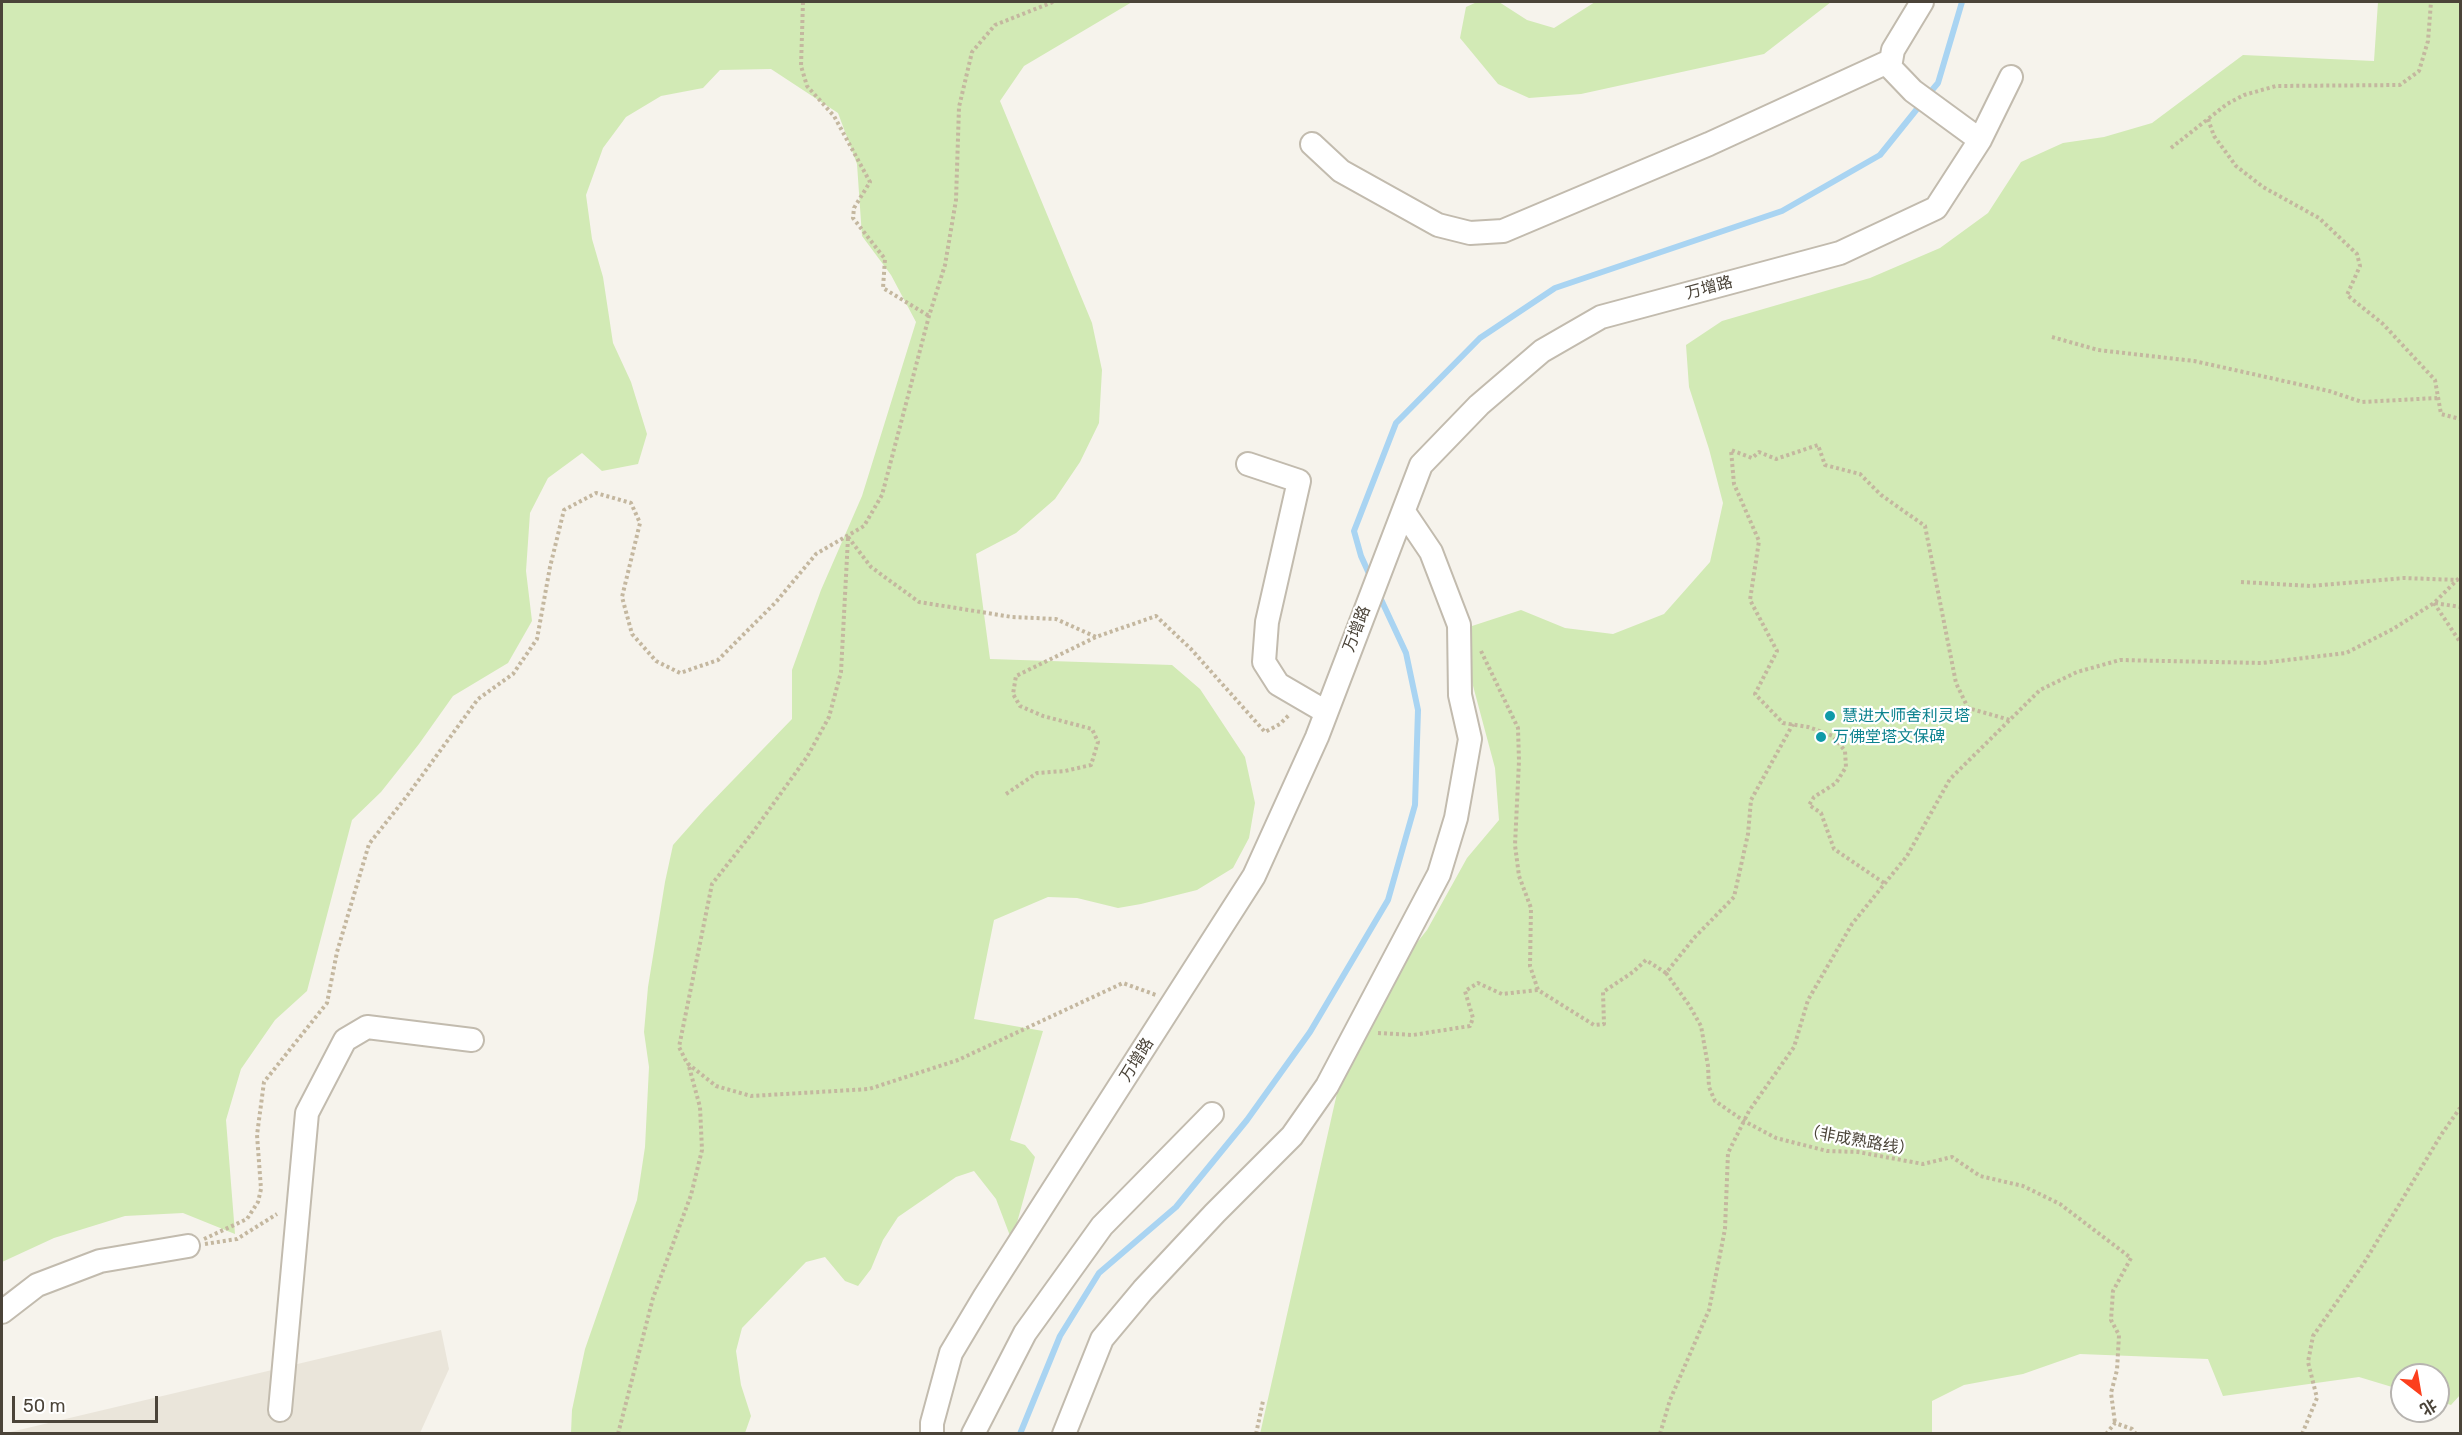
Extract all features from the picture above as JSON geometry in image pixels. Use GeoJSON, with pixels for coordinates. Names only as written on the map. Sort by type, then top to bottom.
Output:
{"type":"FeatureCollection","features":[{"type":"Feature","properties":{"kind":"street"},"geometry":{"type":"LineString","coordinates":[[1922,2],[1893,50],[1890,67],[1912,92],[1980,140]]}},
{"type":"Feature","properties":{"kind":"street"},"geometry":{"type":"LineString","coordinates":[[1312,144],[1341,171],[1438,225],[1470,233],[1503,231],[1709,144],[1890,61]]}},
{"type":"Feature","properties":{"kind":"street","name":"万增路"},"geometry":{"type":"LineString","coordinates":[[932,1434],[932,1423],[951,1353],[985,1296],[1254,876],[1326,712],[1421,465],[1479,405],[1542,351],[1601,317],[1840,253],[1936,208],[1980,140],[2011,77]]}},
{"type":"Feature","properties":{"kind":"street"},"geometry":{"type":"LineString","coordinates":[[1248,464],[1299,482],[1267,622],[1264,662],[1278,684],[1326,712]]}},
{"type":"Feature","properties":{"kind":"street"},"geometry":{"type":"LineString","coordinates":[[1064,1434],[1102,1339],[1143,1290],[1215,1212],[1292,1136],[1327,1086],[1439,874],[1456,819],[1470,739],[1460,695],[1459,625],[1431,552],[1404,512]]}},
{"type":"Feature","properties":{"kind":"street"},"geometry":{"type":"LineString","coordinates":[[279,1410],[307,1113],[345,1040],[366,1027],[472,1040]]}},
{"type":"Feature","properties":{"kind":"street"},"geometry":{"type":"LineString","coordinates":[[973,1434],[1025,1333],[1102,1226],[1212,1114]]}},
{"type":"Feature","properties":{"kind":"street"},"geometry":{"type":"LineString","coordinates":[[2,1312],[37,1285],[100,1261],[188,1246]]}},
{"type":"Feature","properties":{"kind":"path"},"geometry":{"type":"LineString","coordinates":[[803,2],[801,66],[807,86],[834,116],[870,183],[854,208],[853,218],[885,259],[883,288],[929,316]]}},
{"type":"Feature","properties":{"kind":"path"},"geometry":{"type":"LineString","coordinates":[[188,1246],[247,1219],[258,1202],[261,1190],[257,1135],[264,1082],[327,1003],[337,952],[369,844],[477,699],[513,674],[537,639],[550,567],[564,510],[596,493],[631,503],[640,523],[622,597],[632,634],[656,661],[680,673],[718,660],[776,602],[816,554],[864,526],[882,495],[929,316],[945,265],[956,200],[959,107],[972,52],[995,25],[1053,2]]}},
{"type":"Feature","properties":{"kind":"path"},"geometry":{"type":"LineString","coordinates":[[2171,148],[2244,95],[2276,86],[2400,85],[2419,71],[2428,41],[2431,2]]}},
{"type":"Feature","properties":{"kind":"path"},"geometry":{"type":"LineString","coordinates":[[2208,119],[2214,136],[2236,166],[2263,187],[2319,218],[2357,254],[2360,266],[2347,295],[2383,324],[2435,380],[2441,414],[2460,419]]}},
{"type":"Feature","properties":{"kind":"path"},"geometry":{"type":"LineString","coordinates":[[2052,337],[2098,350],[2194,361],[2329,391],[2362,402],[2437,398]]}},
{"type":"Feature","properties":{"kind":"path"},"geometry":{"type":"LineString","coordinates":[[1884,883],[1834,849],[1821,813],[1809,805],[1814,797],[1836,783],[1846,767],[1845,751],[1833,736],[1783,723],[1755,694],[1777,651],[1750,600],[1759,541],[1734,484],[1731,450],[1752,458],[1759,452],[1776,459],[1818,444],[1825,465],[1860,474],[1881,495],[1925,526],[1956,683],[1968,708],[2010,721]]}},
{"type":"Feature","properties":{"kind":"path"},"geometry":{"type":"LineString","coordinates":[[848,537],[871,567],[919,602],[1012,617],[1056,619],[1096,637]]}},
{"type":"Feature","properties":{"kind":"path"},"geometry":{"type":"LineString","coordinates":[[618,1434],[653,1298],[691,1195],[702,1150],[700,1107],[687,1063],[679,1047],[712,884],[807,757],[829,717],[841,672],[848,537]]}},
{"type":"Feature","properties":{"kind":"path"},"geometry":{"type":"LineString","coordinates":[[2241,582],[2311,586],[2404,578],[2460,578]]}},
{"type":"Feature","properties":{"kind":"path"},"geometry":{"type":"LineString","coordinates":[[1660,1434],[1670,1400],[1709,1310],[1725,1229],[1728,1153],[1744,1121],[1770,1079],[1794,1047],[1809,1000],[1852,924],[1907,856],[1950,779],[2040,690],[2077,672],[2120,660],[2262,663],[2346,653],[2393,629],[2434,603],[2460,578]]}},
{"type":"Feature","properties":{"kind":"path"},"geometry":{"type":"LineString","coordinates":[[2434,603],[2460,607]]}},
{"type":"Feature","properties":{"kind":"path"},"geometry":{"type":"LineString","coordinates":[[2434,603],[2460,642]]}},
{"type":"Feature","properties":{"kind":"path"},"geometry":{"type":"LineString","coordinates":[[1006,794],[1037,773],[1065,771],[1091,765],[1098,742],[1092,729],[1043,716],[1020,705],[1013,694],[1016,676],[1096,637],[1156,616],[1191,649],[1265,732],[1280,724],[1305,699]]}},
{"type":"Feature","properties":{"kind":"path"},"geometry":{"type":"LineString","coordinates":[[1459,625],[1480,651],[1518,728],[1519,761],[1515,845],[1519,876],[1531,908],[1530,966],[1538,990]]}},
{"type":"Feature","properties":{"kind":"path"},"geometry":{"type":"LineString","coordinates":[[1665,973],[1694,938],[1734,897],[1748,834],[1750,800],[1793,724]]}},
{"type":"Feature","properties":{"kind":"path"},"geometry":{"type":"LineString","coordinates":[[1356,1032],[1413,1035],[1470,1026],[1473,1018],[1466,991],[1478,983],[1502,994],[1538,990],[1594,1025],[1604,1024],[1603,992],[1633,972],[1646,960],[1665,973],[1689,1005],[1701,1026],[1709,1087],[1715,1101],[1744,1121]]}},
{"type":"Feature","properties":{"kind":"path"},"geometry":{"type":"LineString","coordinates":[[687,1063],[716,1086],[751,1096],[869,1089],[958,1060],[1123,983],[1175,1001]]}},
{"type":"Feature","properties":{"kind":"path"},"geometry":{"type":"LineString","coordinates":[[2302,1434],[2317,1398],[2308,1362],[2313,1336],[2364,1263],[2460,1108]]}},
{"type":"Feature","properties":{"kind":"path","name":"（非成熟路线）"},"geometry":{"type":"LineString","coordinates":[[1744,1121],[1776,1138],[1827,1151],[1858,1152],[1923,1164],[1952,1156],[1980,1176],[2023,1186],[2060,1204],[2131,1258],[2113,1291],[2111,1320],[2119,1335],[2117,1370],[2111,1393],[2115,1423]]}},
{"type":"Feature","properties":{"kind":"path"},"geometry":{"type":"LineString","coordinates":[[188,1246],[237,1239],[299,1200]]}},
{"type":"Feature","properties":{"kind":"path"},"geometry":{"type":"LineString","coordinates":[[1256,1434],[1263,1401]]}},
{"type":"Feature","properties":{"kind":"path"},"geometry":{"type":"LineString","coordinates":[[2106,1434],[2115,1423],[2132,1429],[2136,1434]]}},
{"type":"Feature","properties":{"kind":"shaded area"},"geometry":{"type":"Polygon","coordinates":[[[441,1330],[449,1369],[420,1433],[2,1434],[441,1330]]]}},
{"type":"Feature","properties":{"kind":"green space"},"geometry":{"type":"Polygon","coordinates":[[[2,2],[1132,2],[1024,66],[1000,101],[1092,323],[1102,370],[1099,423],[1080,462],[1055,499],[1016,533],[976,554],[990,659],[1172,665],[1200,689],[1245,757],[1255,803],[1249,838],[1233,868],[1197,890],[1118,908],[1077,898],[1048,897],[994,920],[974,1019],[1043,1031],[1010,1140],[1025,1145],[1035,1157],[1012,1241],[996,1199],[974,1171],[956,1177],[898,1217],[883,1240],[871,1269],[858,1286],[845,1281],[825,1257],[806,1262],[742,1328],[736,1351],[741,1385],[751,1416],[745,1433],[571,1433],[572,1410],[585,1349],[637,1200],[645,1147],[649,1067],[644,1032],[648,987],[673,845],[792,719],[792,670],[821,590],[862,496],[916,322],[891,275],[862,236],[857,164],[838,113],[771,69],[720,70],[703,88],[661,96],[626,117],[603,148],[586,195],[592,239],[603,277],[613,343],[631,382],[647,434],[638,464],[602,471],[582,453],[548,478],[530,513],[526,571],[532,621],[508,663],[453,696],[381,792],[352,820],[307,991],[275,1020],[241,1069],[226,1120],[235,1234],[183,1213],[125,1216],[54,1238],[2,1262],[2,2]]]}},
{"type":"Feature","properties":{"kind":"green space"},"geometry":{"type":"Polygon","coordinates":[[[1477,2],[1499,2],[1527,20],[1554,28],[1595,2],[1831,2],[1764,54],[1581,94],[1529,98],[1498,84],[1460,38],[1466,7],[1477,2]]]}},
{"type":"Feature","properties":{"kind":"green space"},"geometry":{"type":"Polygon","coordinates":[[[2378,2],[2460,2],[2460,1395],[2450,1405],[2450,1363],[2390,1363],[2390,1386],[2359,1377],[2223,1396],[2208,1359],[2080,1354],[2023,1374],[1964,1385],[1932,1401],[1932,1433],[1260,1434],[1342,1071],[1380,989],[1427,930],[1467,858],[1499,820],[1495,768],[1472,682],[1472,626],[1521,610],[1565,628],[1613,634],[1664,614],[1710,562],[1723,503],[1689,387],[1686,345],[1722,321],[1870,278],[1940,248],[1988,213],[2021,162],[2063,143],[2104,137],[2152,123],[2243,55],[2374,61],[2378,2]]]}},
{"type":"Feature","properties":{"kind":"waterway"},"geometry":{"type":"LineString","coordinates":[[1927,96],[1938,83],[1962,2]]}},
{"type":"Feature","properties":{"kind":"waterway"},"geometry":{"type":"LineString","coordinates":[[1371,578],[1361,556],[1354,531],[1396,423],[1480,338],[1555,288],[1782,211],[1880,155],[1921,104]]}},
{"type":"Feature","properties":{"kind":"waterway"},"geometry":{"type":"LineString","coordinates":[[1020,1434],[1060,1336],[1099,1273],[1176,1207],[1247,1120],[1310,1032],[1388,900],[1415,805],[1418,710],[1406,653],[1378,593]]}},
{"type":"Feature","properties":{"kind":"place","name":"慧进大师舍利灵塔"},"geometry":{"type":"Point","coordinates":[1830,716]}},
{"type":"Feature","properties":{"kind":"place","name":"万佛堂塔文保碑"},"geometry":{"type":"Point","coordinates":[1821,737]}}]}
